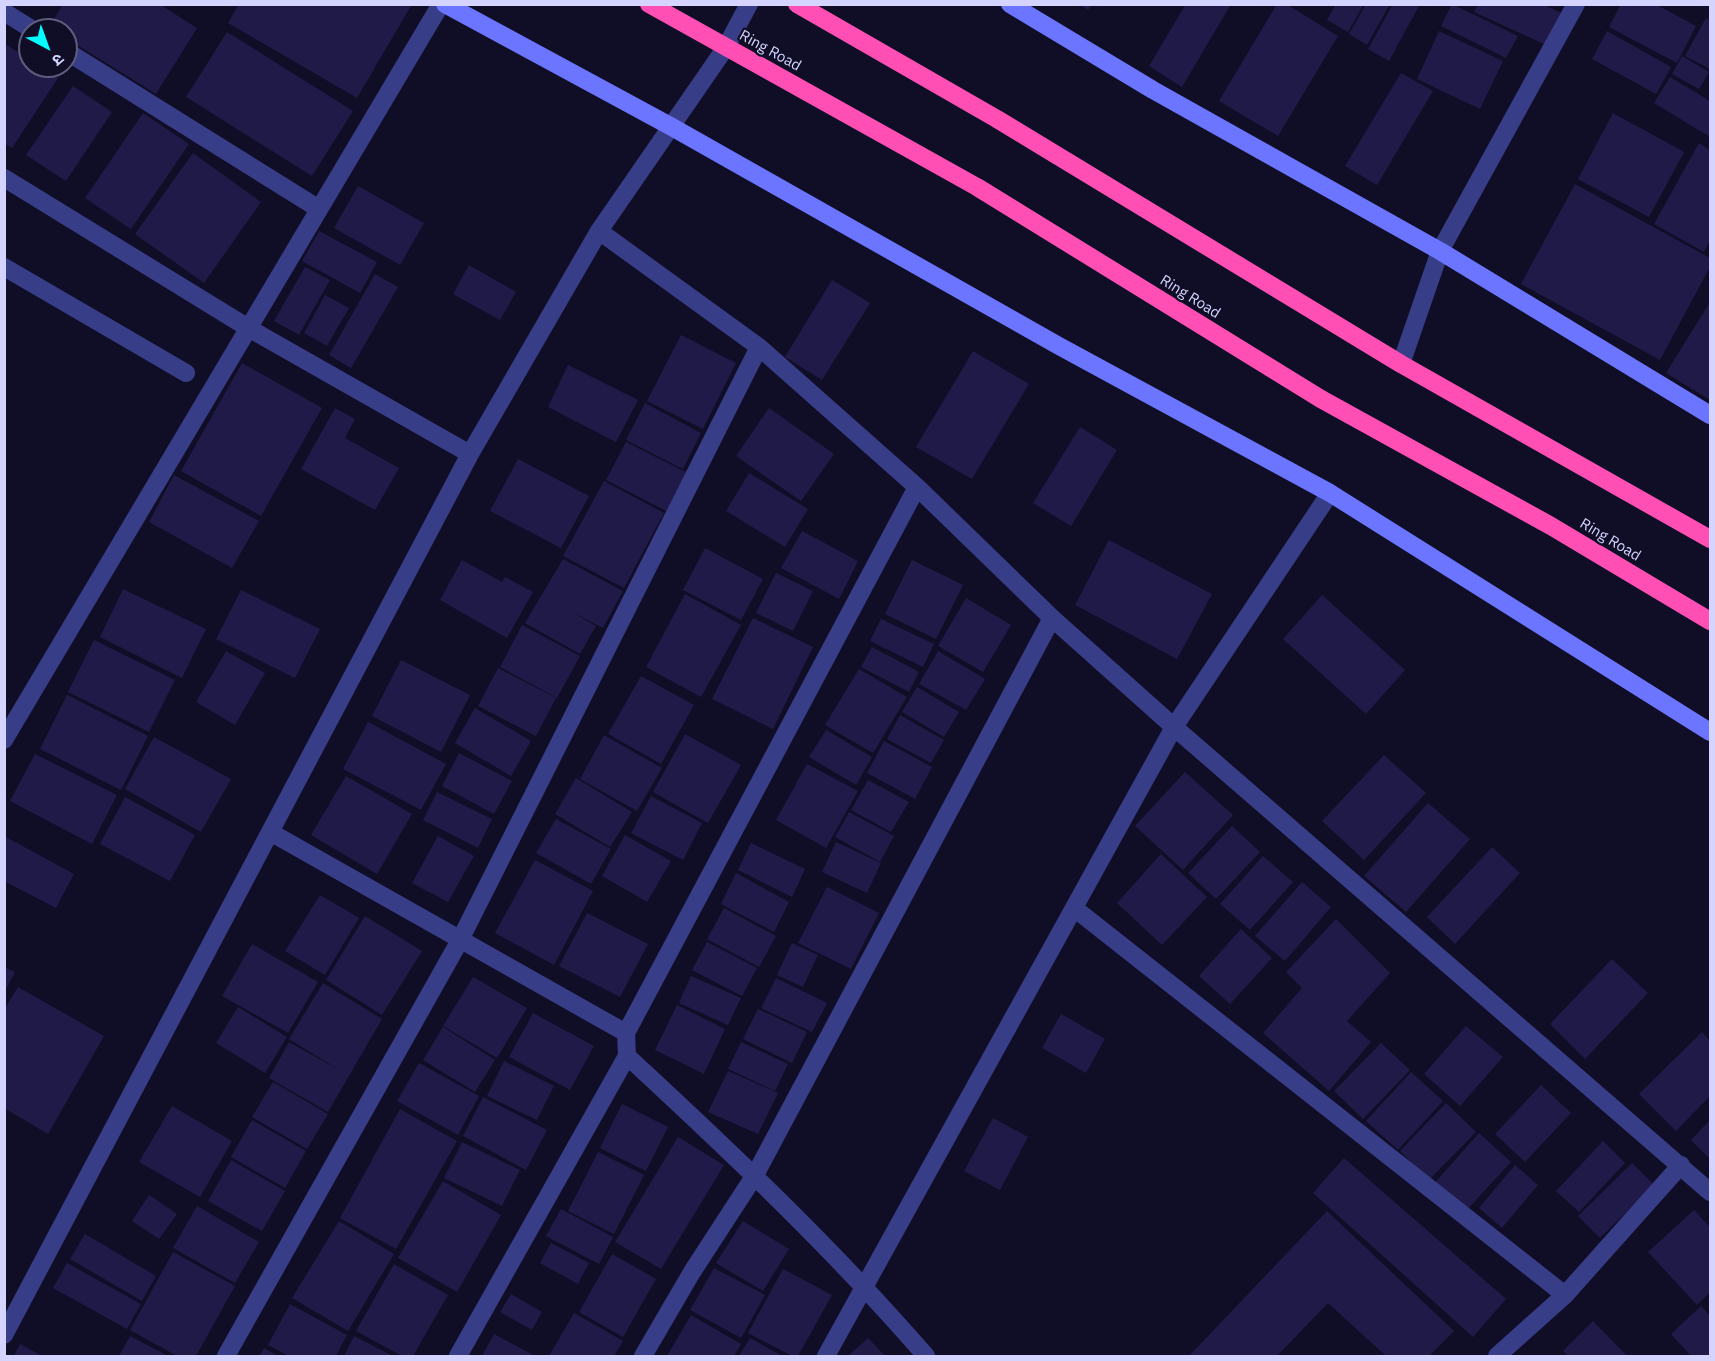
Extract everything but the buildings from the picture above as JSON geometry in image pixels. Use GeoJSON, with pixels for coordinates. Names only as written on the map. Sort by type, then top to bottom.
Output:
{"type":"FeatureCollection","features":[{"type":"Feature","properties":{"kind":"highway","name":"Ring Road"},"geometry":{"type":"LineString","coordinates":[[649,4],[977,188],[1321,399],[1551,526],[1710,621]]}},
{"type":"Feature","properties":{"kind":"highway"},"geometry":{"type":"LineString","coordinates":[[797,4],[1007,125],[1401,364],[1710,539]]}},
{"type":"Feature","properties":{"kind":"street"},"geometry":{"type":"LineString","coordinates":[[4,740],[443,4],[672,127],[1059,346],[1330,493],[1710,732]]}},
{"type":"Feature","properties":{"kind":"street"},"geometry":{"type":"LineString","coordinates":[[4,1335],[470,454],[599,231],[726,46],[749,4]]}},
{"type":"Feature","properties":{"kind":"street"},"geometry":{"type":"LineString","coordinates":[[1010,4],[1153,90],[1440,251],[1710,415]]}},
{"type":"Feature","properties":{"kind":"street"},"geometry":{"type":"LineString","coordinates":[[1401,364],[1440,251],[1576,4]]}},
{"type":"Feature","properties":{"kind":"street"},"geometry":{"type":"LineString","coordinates":[[4,12],[18,21]]}},
{"type":"Feature","properties":{"kind":"street"},"geometry":{"type":"LineString","coordinates":[[78,59],[319,210]]}},
{"type":"Feature","properties":{"kind":"street"},"geometry":{"type":"LineString","coordinates":[[4,178],[249,329],[470,454]]}},
{"type":"Feature","properties":{"kind":"street"},"geometry":{"type":"LineString","coordinates":[[599,231],[759,347],[917,487],[1052,618],[1174,727],[1710,1192]]}},
{"type":"Feature","properties":{"kind":"street"},"geometry":{"type":"LineString","coordinates":[[4,267],[186,373]]}},
{"type":"Feature","properties":{"kind":"street"},"geometry":{"type":"LineString","coordinates":[[226,1356],[459,942],[759,347]]}},
{"type":"Feature","properties":{"kind":"street"},"geometry":{"type":"LineString","coordinates":[[458,1356],[627,1056],[626,1033],[917,487]]}},
{"type":"Feature","properties":{"kind":"street"},"geometry":{"type":"LineString","coordinates":[[826,1356],[866,1288],[1174,727],[1330,493]]}},
{"type":"Feature","properties":{"kind":"street"},"geometry":{"type":"LineString","coordinates":[[643,1356],[692,1272],[755,1175],[1052,618]]}},
{"type":"Feature","properties":{"kind":"street"},"geometry":{"type":"LineString","coordinates":[[270,832],[459,942],[626,1033]]}},
{"type":"Feature","properties":{"kind":"street"},"geometry":{"type":"LineString","coordinates":[[1074,908],[1565,1295]]}},
{"type":"Feature","properties":{"kind":"street"},"geometry":{"type":"LineString","coordinates":[[627,1056],[755,1175],[866,1288],[926,1356]]}},
{"type":"Feature","properties":{"kind":"street"},"geometry":{"type":"LineString","coordinates":[[1497,1356],[1565,1295],[1681,1165]]}}]}
